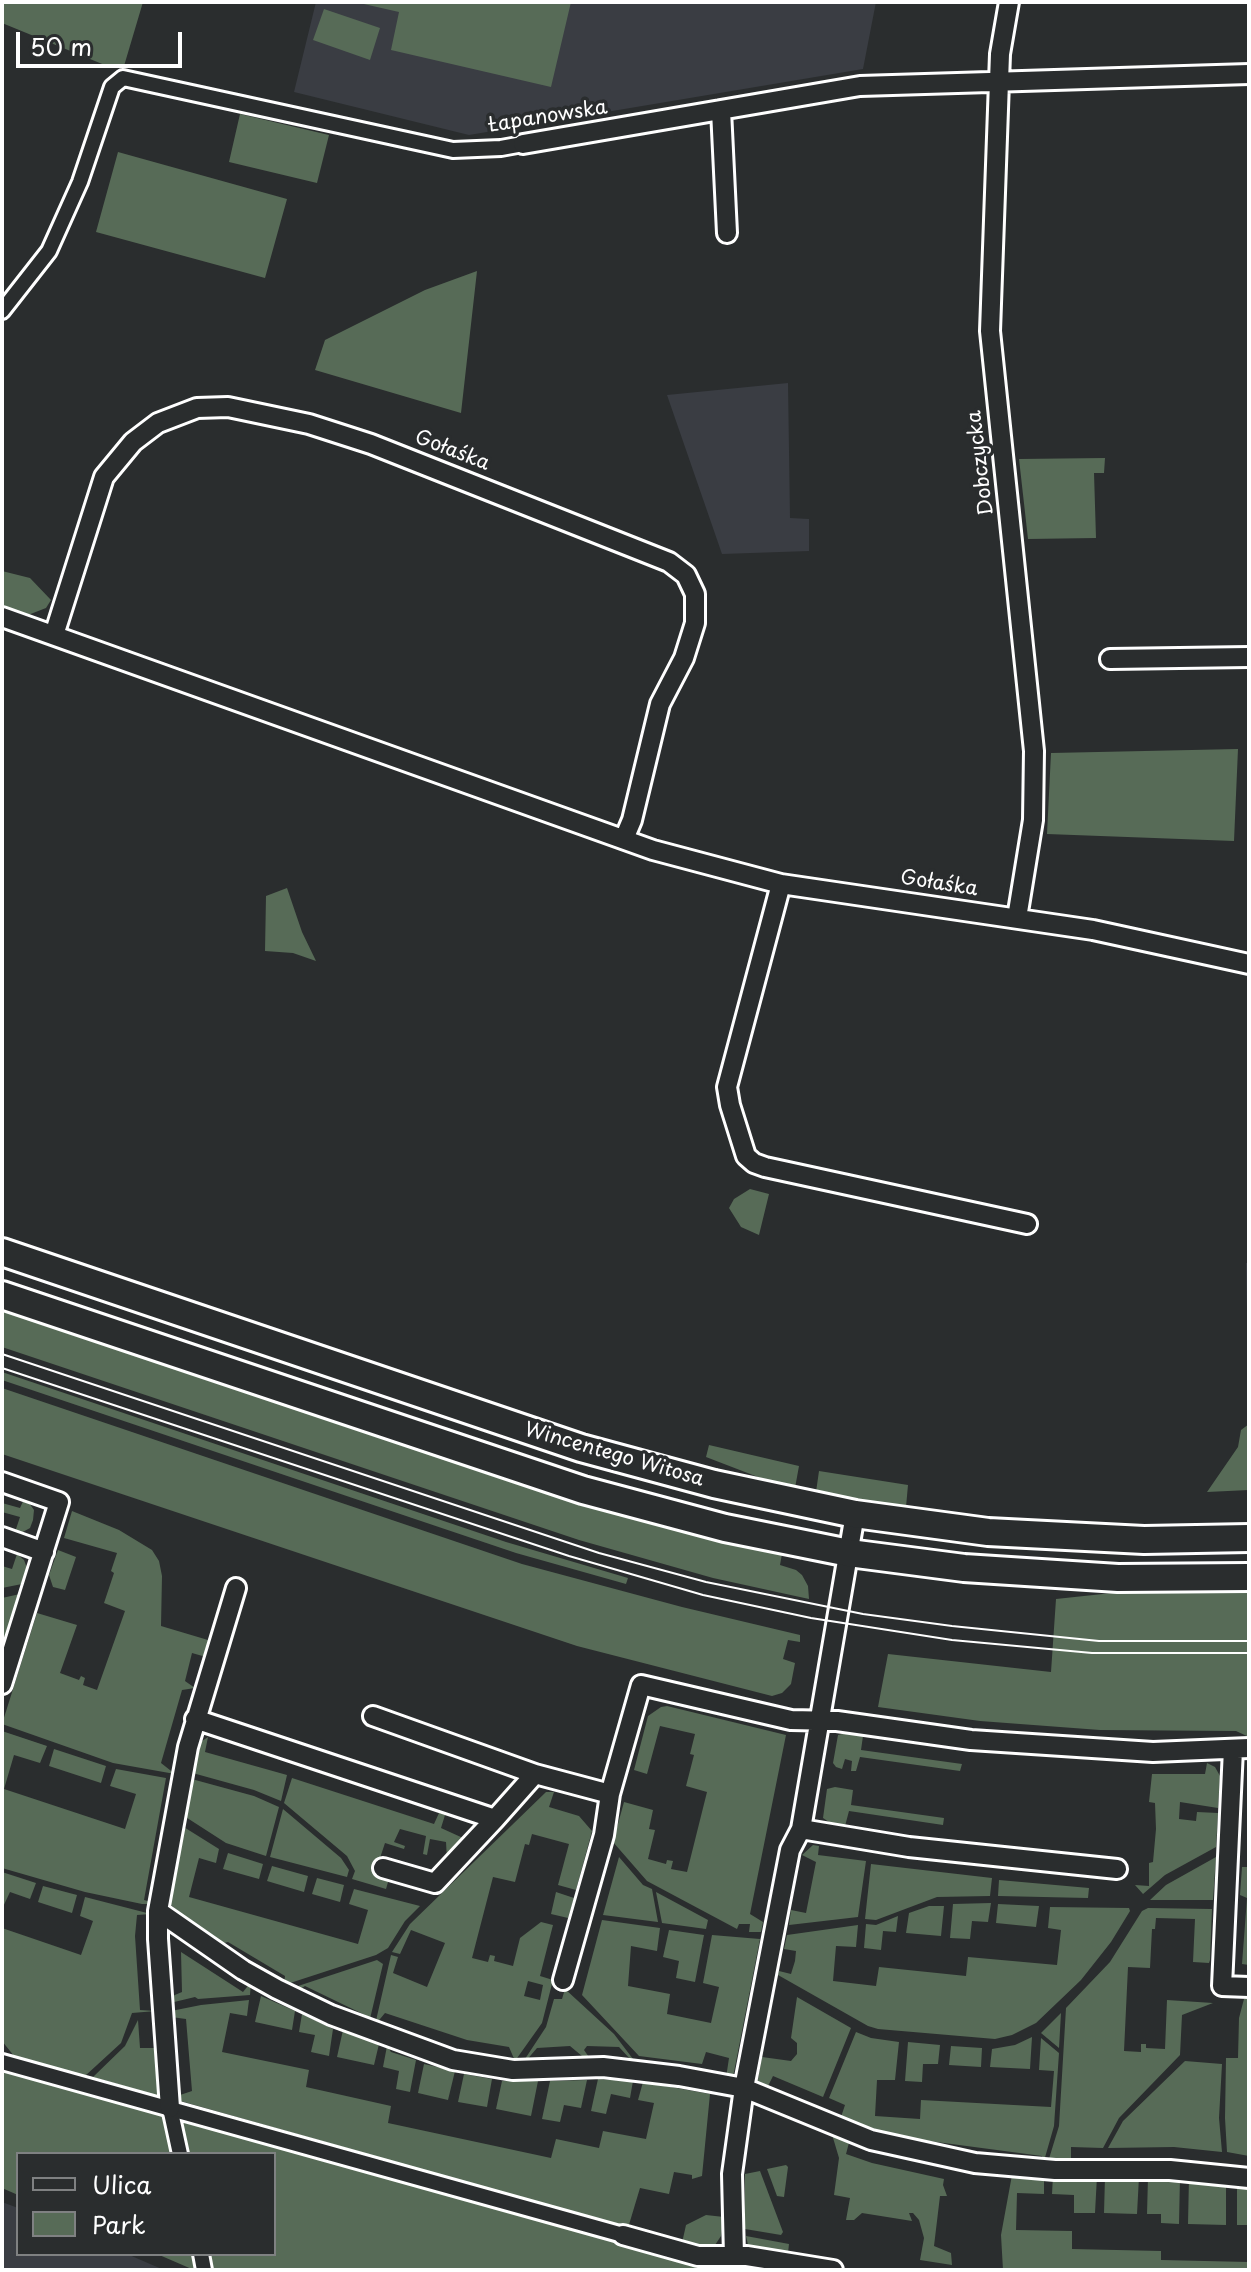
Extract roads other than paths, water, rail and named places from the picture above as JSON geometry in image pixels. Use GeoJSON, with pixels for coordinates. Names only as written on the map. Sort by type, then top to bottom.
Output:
{"type":"FeatureCollection","features":[{"type":"Feature","properties":{"kind":"main road","name":"Wincentego Witosa"},"geometry":{"type":"LineString","coordinates":[[2,1252],[581,1448],[714,1484],[915,1524],[1053,1537],[1144,1540],[1249,1538]]}},
{"type":"Feature","properties":{"kind":"main road","name":"Wincentego Witosa"},"geometry":{"type":"LineString","coordinates":[[2,1295],[583,1490],[725,1528],[849,1553],[937,1565],[1174,1579],[1249,1577]]}},
{"type":"Feature","properties":{"kind":"street","name":"Dobczycka"},"geometry":{"type":"LineString","coordinates":[[1009,2],[1001,43],[990,331],[1034,751],[1033,820],[1017,918]]}},
{"type":"Feature","properties":{"kind":"street","name":"Łapanowska"},"geometry":{"type":"LineString","coordinates":[[2,311],[49,251],[80,182],[112,87],[123,78],[453,150],[501,148],[860,86],[1249,74]]}},
{"type":"Feature","properties":{"kind":"street"},"geometry":{"type":"LineString","coordinates":[[721,110],[727,233]]}},
{"type":"Feature","properties":{"kind":"street","name":"Gołaśka"},"geometry":{"type":"LineString","coordinates":[[54,635],[99,486],[111,465],[133,442],[158,423],[183,411],[213,406],[294,420],[371,444],[669,562],[686,575],[695,594],[695,623],[684,658],[660,704],[632,820],[624,839]]}},
{"type":"Feature","properties":{"kind":"street","name":"Gołaśka"},"geometry":{"type":"LineString","coordinates":[[2,617],[653,850],[781,884],[1093,930],[1249,964]]}},
{"type":"Feature","properties":{"kind":"street"},"geometry":{"type":"LineString","coordinates":[[1110,659],[1249,657]]}},
{"type":"Feature","properties":{"kind":"street"},"geometry":{"type":"LineString","coordinates":[[781,884],[727,1087],[746,1156],[765,1167],[1027,1224]]}},
{"type":"Feature","properties":{"kind":"street"},"geometry":{"type":"LineString","coordinates":[[2,1482],[59,1502],[2,1684]]}},
{"type":"Feature","properties":{"kind":"street"},"geometry":{"type":"LineString","coordinates":[[736,2263],[732,2174],[744,2088],[790,1850],[801,1829],[855,1514]]}},
{"type":"Feature","properties":{"kind":"street"},"geometry":{"type":"LineString","coordinates":[[2,1537],[44,1552]]}},
{"type":"Feature","properties":{"kind":"street"},"geometry":{"type":"LineString","coordinates":[[180,2152],[170,2108],[158,1911],[173,1817],[195,1719],[236,1588]]}},
{"type":"Feature","properties":{"kind":"street"},"geometry":{"type":"LineString","coordinates":[[563,1980],[604,1835],[610,1794],[641,1685],[791,1720],[819,1719],[971,1740],[1153,1752],[1241,1749],[1222,1986],[1249,1987]]}},
{"type":"Feature","properties":{"kind":"street"},"geometry":{"type":"LineString","coordinates":[[373,1716],[535,1774],[610,1794]]}},
{"type":"Feature","properties":{"kind":"street"},"geometry":{"type":"LineString","coordinates":[[195,1719],[495,1819]]}},
{"type":"Feature","properties":{"kind":"street"},"geometry":{"type":"LineString","coordinates":[[383,1868],[435,1883],[535,1774]]}},
{"type":"Feature","properties":{"kind":"street"},"geometry":{"type":"LineString","coordinates":[[801,1829],[909,1847],[1117,1869]]}},
{"type":"Feature","properties":{"kind":"street"},"geometry":{"type":"LineString","coordinates":[[158,1911],[230,1962],[277,1989],[331,2015],[453,2060],[513,2070],[603,2067],[744,2088],[871,2140],[975,2163],[1048,2170],[1170,2170],[1249,2178]]}},
{"type":"Feature","properties":{"kind":"street"},"geometry":{"type":"LineString","coordinates":[[2,2062],[698,2256],[736,2263],[833,2270]]}},
{"type":"Feature","properties":{"kind":"tram line"},"geometry":{"type":"LineString","coordinates":[[2,1354],[599,1553],[706,1582],[863,1614],[952,1626],[1099,1641],[1249,1641]]}},
{"type":"Feature","properties":{"kind":"tram line"},"geometry":{"type":"LineString","coordinates":[[2,1368],[569,1556],[703,1595],[811,1618],[952,1640],[1092,1653],[1249,1653]]}}]}
